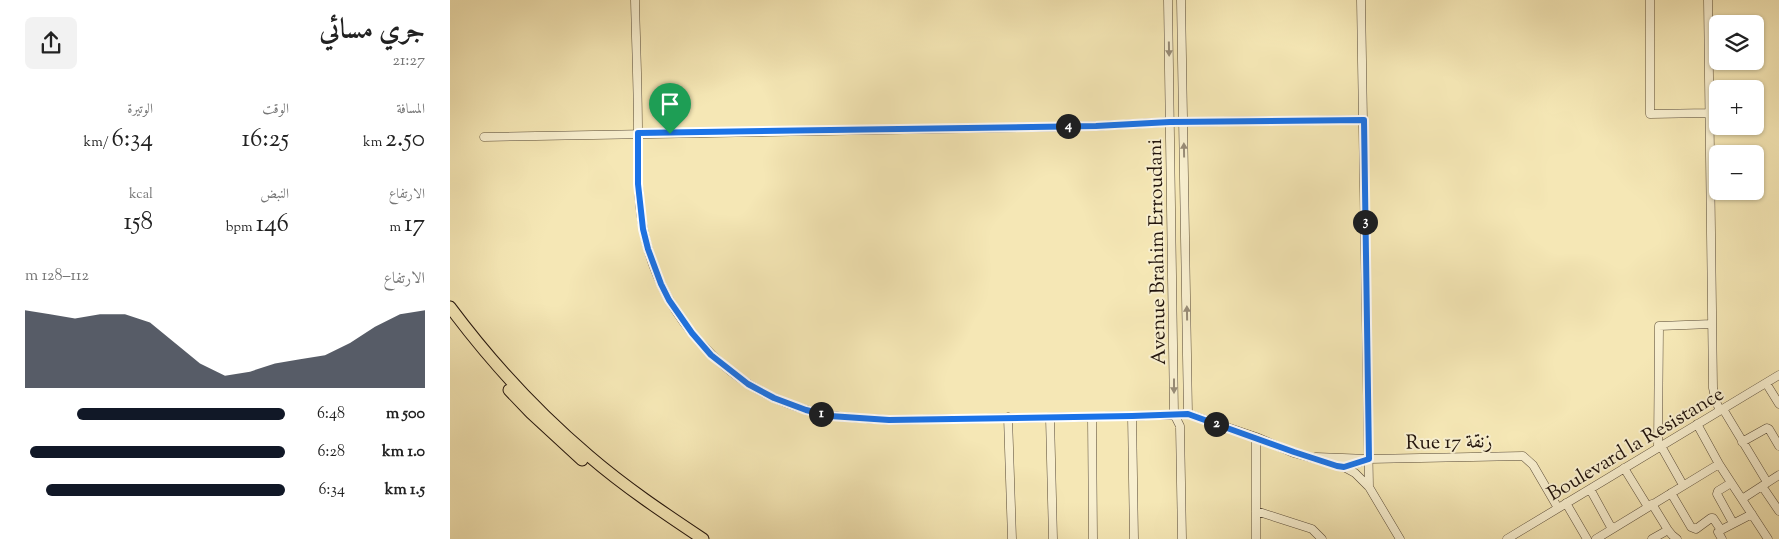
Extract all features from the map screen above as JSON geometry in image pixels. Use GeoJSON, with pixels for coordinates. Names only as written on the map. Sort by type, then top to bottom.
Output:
{"type":"FeatureCollection","features":[{"type":"Feature","properties":{"kind":"highway"},"geometry":{"type":"LineString","coordinates":[[450,307],[495,364],[539,410],[576,444],[634,491],[703,539]]}},
{"type":"Feature","properties":{"kind":"highway"},"geometry":{"type":"LineString","coordinates":[[450,320],[492,371],[564,445],[640,505],[690,539]]}},
{"type":"Feature","properties":{"kind":"street"},"geometry":{"type":"LineString","coordinates":[[635,0],[638,184],[643,229],[648,249],[669,300],[692,333],[711,355],[748,384],[774,398],[806,410],[830,416],[889,420],[1188,414],[1294,452],[1344,467],[1361,478],[1369,487],[1400,539]]}},
{"type":"Feature","properties":{"kind":"street","name":"Avenue Brahim Erroudani"},"geometry":{"type":"LineString","coordinates":[[1168,0],[1174,414]]}},
{"type":"Feature","properties":{"kind":"street","name":"Avenue Brahim Erroudani"},"geometry":{"type":"LineString","coordinates":[[1181,0],[1188,414]]}},
{"type":"Feature","properties":{"kind":"street"},"geometry":{"type":"LineString","coordinates":[[1361,0],[1369,487]]}},
{"type":"Feature","properties":{"kind":"street"},"geometry":{"type":"LineString","coordinates":[[1650,0],[1650,114],[1709,113],[1708,0]]}},
{"type":"Feature","properties":{"kind":"street"},"geometry":{"type":"LineString","coordinates":[[484,137],[1096,126],[1170,122],[1364,120]]}},
{"type":"Feature","properties":{"kind":"street"},"geometry":{"type":"LineString","coordinates":[[1709,135],[1714,393],[1779,511]]}},
{"type":"Feature","properties":{"kind":"street"},"geometry":{"type":"LineString","coordinates":[[1683,485],[1660,447],[1659,326],[1712,324]]}},
{"type":"Feature","properties":{"kind":"street"},"geometry":{"type":"LineString","coordinates":[[1174,333],[1187,332]]}},
{"type":"Feature","properties":{"kind":"street","name":"Boulevard la Resistance"},"geometry":{"type":"LineString","coordinates":[[1507,539],[1779,375]]}},
{"type":"Feature","properties":{"kind":"street"},"geometry":{"type":"LineString","coordinates":[[1766,383],[1779,404]]}},
{"type":"Feature","properties":{"kind":"street"},"geometry":{"type":"LineString","coordinates":[[1174,414],[1180,426],[1182,539]]}},
{"type":"Feature","properties":{"kind":"street"},"geometry":{"type":"LineString","coordinates":[[1180,426],[1188,414]]}},
{"type":"Feature","properties":{"kind":"street"},"geometry":{"type":"LineString","coordinates":[[1132,416],[1134,539]]}},
{"type":"Feature","properties":{"kind":"street"},"geometry":{"type":"LineString","coordinates":[[1092,417],[1093,539]]}},
{"type":"Feature","properties":{"kind":"street"},"geometry":{"type":"LineString","coordinates":[[1008,418],[1012,539]]}},
{"type":"Feature","properties":{"kind":"street"},"geometry":{"type":"LineString","coordinates":[[1050,418],[1053,539]]}},
{"type":"Feature","properties":{"kind":"street"},"geometry":{"type":"LineString","coordinates":[[1697,424],[1719,464],[1768,539]]}},
{"type":"Feature","properties":{"kind":"street"},"geometry":{"type":"LineString","coordinates":[[1742,442],[1767,428],[1776,436],[1779,446]]}},
{"type":"Feature","properties":{"kind":"street"},"geometry":{"type":"LineString","coordinates":[[1256,437],[1256,539]]}},
{"type":"Feature","properties":{"kind":"street","name":"Rue 17 زنقة"},"geometry":{"type":"LineString","coordinates":[[1312,457],[1369,459],[1523,456],[1533,465],[1558,508]]}},
{"type":"Feature","properties":{"kind":"street"},"geometry":{"type":"LineString","coordinates":[[1345,457],[1361,463],[1368,476]]}},
{"type":"Feature","properties":{"kind":"street"},"geometry":{"type":"LineString","coordinates":[[1344,467],[1369,459]]}},
{"type":"Feature","properties":{"kind":"street"},"geometry":{"type":"LineString","coordinates":[[1596,539],[1719,464]]}},
{"type":"Feature","properties":{"kind":"street"},"geometry":{"type":"LineString","coordinates":[[1624,468],[1672,536],[1677,539]]}},
{"type":"Feature","properties":{"kind":"street"},"geometry":{"type":"LineString","coordinates":[[1742,499],[1779,476]]}},
{"type":"Feature","properties":{"kind":"street"},"geometry":{"type":"LineString","coordinates":[[1731,483],[1718,491],[1717,494],[1733,523]]}},
{"type":"Feature","properties":{"kind":"street"},"geometry":{"type":"LineString","coordinates":[[1590,489],[1612,529]]}},
{"type":"Feature","properties":{"kind":"street"},"geometry":{"type":"LineString","coordinates":[[1671,493],[1691,527],[1696,529],[1712,518],[1721,530]]}},
{"type":"Feature","properties":{"kind":"street"},"geometry":{"type":"LineString","coordinates":[[1566,503],[1587,539]]}},
{"type":"Feature","properties":{"kind":"street"},"geometry":{"type":"LineString","coordinates":[[1256,510],[1312,529],[1322,539]]}},
{"type":"Feature","properties":{"kind":"street"},"geometry":{"type":"LineString","coordinates":[[1722,539],[1718,534],[1721,530],[1752,514]]}},
{"type":"Feature","properties":{"kind":"street"},"geometry":{"type":"LineString","coordinates":[[1652,539],[1668,530]]}},
{"type":"Feature","properties":{"kind":"route"},"geometry":{"type":"LineString","coordinates":[[1364,120],[1369,459],[1358,464],[1344,467],[1337,466],[1188,414],[889,420],[830,416],[806,410],[774,398],[748,384],[711,355],[679,315],[661,284],[643,229],[638,184],[638,133],[670,134],[1096,126],[1170,122],[1364,120]]}}]}
